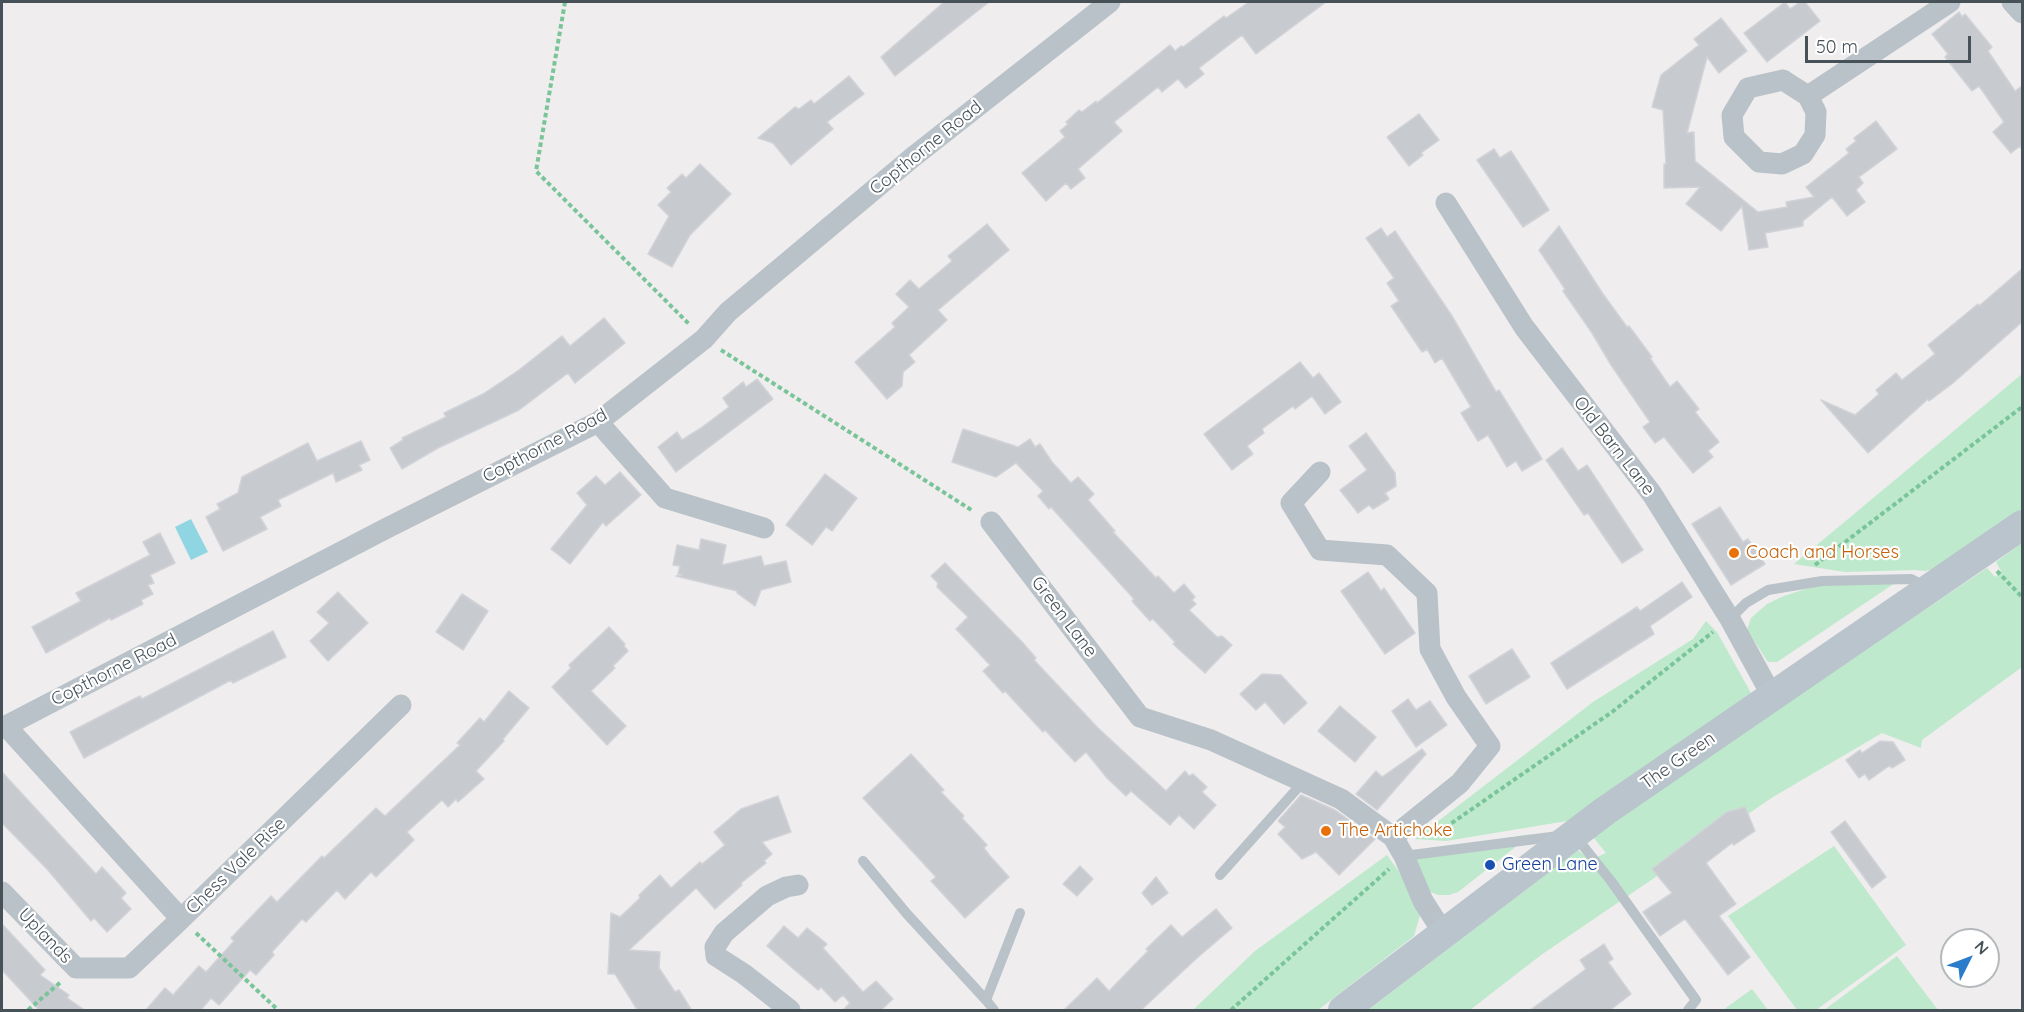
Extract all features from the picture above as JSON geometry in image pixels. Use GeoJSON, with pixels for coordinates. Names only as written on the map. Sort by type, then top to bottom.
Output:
{"type":"FeatureCollection","features":[{"type":"Feature","properties":{"kind":"street","name":"Copthorne Road"},"geometry":{"type":"LineString","coordinates":[[4,727],[389,527],[598,422],[704,339],[728,312],[912,157],[1110,2]]}},
{"type":"Feature","properties":{"kind":"street"},"geometry":{"type":"LineString","coordinates":[[1808,96],[1950,2]]}},
{"type":"Feature","properties":{"kind":"street"},"geometry":{"type":"LineString","coordinates":[[2012,2],[2022,13]]}},
{"type":"Feature","properties":{"kind":"street"},"geometry":{"type":"LineString","coordinates":[[1783,80],[1808,96],[1816,112],[1815,135],[1803,154],[1782,164],[1759,162],[1734,137],[1732,115],[1748,88],[1783,80]]}},
{"type":"Feature","properties":{"kind":"street","name":"Old Barn Lane"},"geometry":{"type":"LineString","coordinates":[[1446,203],[1524,327],[1652,494],[1730,619],[1772,696]]}},
{"type":"Feature","properties":{"kind":"street"},"geometry":{"type":"LineString","coordinates":[[598,422],[665,498],[764,528]]}},
{"type":"Feature","properties":{"kind":"street"},"geometry":{"type":"LineString","coordinates":[[1320,472],[1291,503],[1314,541],[1320,550],[1387,555],[1427,593],[1430,649],[1456,697],[1490,746],[1460,783],[1393,837]]}},
{"type":"Feature","properties":{"kind":"street","name":"Green Lane"},"geometry":{"type":"LineString","coordinates":[[992,522],[1140,717],[1211,740],[1341,799],[1393,837],[1404,856],[1423,901],[1444,934]]}},
{"type":"Feature","properties":{"kind":"street","name":"The Green"},"geometry":{"type":"LineString","coordinates":[[1343,1011],[1574,834],[2022,525]]}},
{"type":"Feature","properties":{"kind":"street","name":"Chess Vale Rise"},"geometry":{"type":"LineString","coordinates":[[4,727],[182,919],[401,705]]}},
{"type":"Feature","properties":{"kind":"street"},"geometry":{"type":"LineString","coordinates":[[790,1011],[733,965],[716,956],[715,947],[724,933],[767,896],[786,887],[798,885]]}},
{"type":"Feature","properties":{"kind":"street","name":"Uplands"},"geometry":{"type":"LineString","coordinates":[[2,892],[76,968],[129,969],[182,919]]}},
{"type":"Feature","properties":{"kind":"lane"},"geometry":{"type":"LineString","coordinates":[[1730,619],[1746,603],[1768,590],[1822,581],[1911,579],[1929,589]]}},
{"type":"Feature","properties":{"kind":"lane"},"geometry":{"type":"LineString","coordinates":[[1220,874],[1303,782]]}},
{"type":"Feature","properties":{"kind":"lane"},"geometry":{"type":"LineString","coordinates":[[1404,856],[1574,834],[1611,880],[1696,1000],[1688,1011]]}},
{"type":"Feature","properties":{"kind":"lane"},"geometry":{"type":"LineString","coordinates":[[863,861],[994,1011]]}},
{"type":"Feature","properties":{"kind":"lane"},"geometry":{"type":"LineString","coordinates":[[986,1000],[1020,913]]}},
{"type":"Feature","properties":{"kind":"path"},"geometry":{"type":"LineString","coordinates":[[565,2],[536,171],[704,339],[992,522]]}},
{"type":"Feature","properties":{"kind":"path"},"geometry":{"type":"LineString","coordinates":[[1786,587],[2022,407]]}},
{"type":"Feature","properties":{"kind":"path"},"geometry":{"type":"LineString","coordinates":[[1984,553],[2022,597]]}},
{"type":"Feature","properties":{"kind":"path"},"geometry":{"type":"LineString","coordinates":[[1231,1011],[1404,856],[1612,712],[1730,619]]}},
{"type":"Feature","properties":{"kind":"path"},"geometry":{"type":"LineString","coordinates":[[182,919],[278,1011]]}},
{"type":"Feature","properties":{"kind":"path"},"geometry":{"type":"LineString","coordinates":[[28,1011],[76,968]]}},
{"type":"Feature","properties":{"kind":"green space"},"geometry":{"type":"Polygon","coordinates":[[[2022,374],[2022,509],[1939,568],[1925,571],[1845,572],[1794,564],[2022,374]]]}},
{"type":"Feature","properties":{"kind":"green space"},"geometry":{"type":"Polygon","coordinates":[[[2022,543],[2022,667],[1922,740],[1921,748],[1882,733],[1773,797],[1541,955],[1470,1010],[1368,1010],[1578,850],[1590,860],[1606,853],[1593,837],[1692,766],[1987,568],[1995,577],[2001,571],[1996,562],[2022,543]]]}},
{"type":"Feature","properties":{"kind":"green space"},"geometry":{"type":"Polygon","coordinates":[[[1901,579],[1777,662],[1768,662],[1747,630],[1751,618],[1767,604],[1784,596],[1815,586],[1901,579]]]}},
{"type":"Feature","properties":{"kind":"green space"},"geometry":{"type":"Polygon","coordinates":[[[1706,621],[1717,632],[1751,693],[1573,820],[1446,841],[1415,839],[1593,702],[1693,639],[1706,621]]]}},
{"type":"Feature","properties":{"kind":"green space"},"geometry":{"type":"Polygon","coordinates":[[[1532,834],[1458,892],[1449,895],[1438,895],[1428,891],[1414,862],[1423,851],[1532,834]]]}},
{"type":"Feature","properties":{"kind":"green space"},"geometry":{"type":"Polygon","coordinates":[[[1834,846],[1906,945],[1816,1010],[1797,1010],[1728,916],[1834,846]]]}},
{"type":"Feature","properties":{"kind":"green space"},"geometry":{"type":"Polygon","coordinates":[[[1387,855],[1403,877],[1420,915],[1414,936],[1318,1010],[1193,1010],[1255,951],[1387,855]]]}},
{"type":"Feature","properties":{"kind":"green space"},"geometry":{"type":"Polygon","coordinates":[[[1897,956],[1938,1010],[1824,1010],[1897,956]]]}},
{"type":"Feature","properties":{"kind":"green space"},"geometry":{"type":"Polygon","coordinates":[[[1752,989],[1768,1010],[1723,1010],[1752,989]]]}},
{"type":"Feature","properties":{"kind":"water"},"geometry":{"type":"Polygon","coordinates":[[[191,519],[208,552],[191,560],[175,527],[191,519]]]}},
{"type":"Feature","properties":{"kind":"building"},"geometry":{"type":"Polygon","coordinates":[[[944,2],[989,2],[895,76],[881,57],[944,2]]]}},
{"type":"Feature","properties":{"kind":"building"},"geometry":{"type":"Polygon","coordinates":[[[1249,2],[1326,2],[1256,54],[1242,35],[1199,68],[1204,74],[1186,88],[1178,79],[1162,92],[1158,87],[1114,122],[1122,131],[1078,169],[1085,178],[1071,189],[1066,183],[1046,201],[1022,173],[1065,137],[1060,131],[1068,124],[1066,122],[1079,110],[1082,112],[1096,101],[1097,103],[1170,45],[1175,51],[1183,47],[1224,16],[1226,18],[1249,2]]]}},
{"type":"Feature","properties":{"kind":"building"},"geometry":{"type":"Polygon","coordinates":[[[1785,2],[1790,9],[1800,2],[1805,2],[1820,21],[1767,62],[1744,33],[1785,2]]]}},
{"type":"Feature","properties":{"kind":"building"},"geometry":{"type":"Polygon","coordinates":[[[1959,12],[1962,17],[1965,14],[1992,47],[1988,51],[2015,91],[2022,86],[2022,149],[2020,146],[2011,153],[1993,132],[2004,122],[1979,86],[1972,91],[1945,57],[1948,54],[1932,34],[1959,12]]]}},
{"type":"Feature","properties":{"kind":"building"},"geometry":{"type":"Polygon","coordinates":[[[1721,18],[1747,51],[1719,73],[1707,57],[1687,133],[1694,132],[1695,161],[1758,212],[1787,207],[1786,202],[1814,197],[1806,187],[1849,153],[1846,149],[1856,141],[1854,138],[1876,121],[1897,149],[1859,177],[1863,183],[1856,190],[1865,202],[1847,216],[1832,197],[1803,221],[1803,226],[1765,233],[1768,247],[1749,250],[1742,206],[1721,231],[1686,204],[1700,187],[1664,188],[1664,164],[1666,164],[1663,110],[1652,107],[1661,75],[1699,45],[1694,39],[1721,18]]]}},
{"type":"Feature","properties":{"kind":"building"},"geometry":{"type":"Polygon","coordinates":[[[849,76],[864,94],[827,122],[833,129],[791,165],[773,143],[758,138],[795,107],[799,109],[811,100],[814,104],[849,76]]]}},
{"type":"Feature","properties":{"kind":"building"},"geometry":{"type":"Polygon","coordinates":[[[1419,114],[1439,140],[1421,153],[1423,155],[1409,166],[1387,137],[1419,114]]]}},
{"type":"Feature","properties":{"kind":"building"},"geometry":{"type":"Polygon","coordinates":[[[1494,149],[1500,158],[1511,151],[1549,210],[1523,227],[1477,160],[1494,149]]]}},
{"type":"Feature","properties":{"kind":"building"},"geometry":{"type":"Polygon","coordinates":[[[700,164],[731,194],[690,235],[672,267],[648,254],[669,216],[658,205],[671,192],[667,188],[682,174],[686,178],[700,164]]]}},
{"type":"Feature","properties":{"kind":"building"},"geometry":{"type":"Polygon","coordinates":[[[987,224],[1009,250],[938,310],[947,320],[909,355],[915,362],[903,372],[902,386],[887,399],[855,362],[895,327],[892,323],[909,307],[896,294],[910,280],[919,289],[952,261],[948,256],[987,224]]]}},
{"type":"Feature","properties":{"kind":"building"},"geometry":{"type":"Polygon","coordinates":[[[1559,226],[1603,294],[1652,357],[1650,358],[1670,387],[1677,381],[1699,409],[1695,412],[1719,442],[1708,451],[1713,457],[1693,473],[1664,437],[1655,443],[1643,427],[1650,422],[1563,291],[1565,289],[1539,250],[1559,226]]]}},
{"type":"Feature","properties":{"kind":"building"},"geometry":{"type":"Polygon","coordinates":[[[1381,228],[1387,237],[1395,231],[1452,316],[1496,392],[1499,390],[1542,459],[1522,471],[1516,461],[1507,467],[1488,435],[1478,441],[1461,413],[1471,407],[1442,358],[1435,363],[1427,349],[1422,352],[1391,306],[1399,301],[1387,283],[1394,278],[1366,238],[1381,228]]]}},
{"type":"Feature","properties":{"kind":"building"},"geometry":{"type":"Polygon","coordinates":[[[2022,269],[2022,322],[1953,383],[1929,401],[1928,399],[1868,453],[1821,400],[1855,415],[1879,394],[1876,390],[1896,373],[1902,380],[1935,354],[1928,345],[2022,269]]]}},
{"type":"Feature","properties":{"kind":"building"},"geometry":{"type":"Polygon","coordinates":[[[604,318],[625,343],[575,383],[568,373],[519,410],[438,448],[402,469],[390,448],[403,440],[402,438],[446,417],[444,413],[483,394],[519,370],[562,336],[570,346],[604,318]]]}},
{"type":"Feature","properties":{"kind":"building"},"geometry":{"type":"Polygon","coordinates":[[[1300,362],[1313,378],[1319,373],[1341,402],[1325,414],[1312,396],[1295,409],[1293,406],[1262,429],[1264,433],[1247,446],[1253,454],[1232,470],[1204,434],[1300,362]]]}},
{"type":"Feature","properties":{"kind":"building"},"geometry":{"type":"Polygon","coordinates":[[[757,379],[773,399],[676,472],[658,447],[677,432],[682,440],[701,428],[729,407],[723,398],[743,382],[746,387],[757,379]]]}},
{"type":"Feature","properties":{"kind":"building"},"geometry":{"type":"Polygon","coordinates":[[[963,429],[1018,447],[1030,439],[1035,447],[1040,444],[1052,462],[1071,483],[1078,477],[1094,494],[1088,500],[1115,531],[1113,532],[1156,578],[1158,576],[1174,593],[1184,584],[1195,597],[1192,600],[1196,604],[1189,610],[1217,637],[1222,636],[1232,645],[1205,673],[1173,644],[1175,642],[1153,619],[1150,621],[1132,601],[1134,599],[1051,507],[1049,509],[1038,496],[1043,491],[1016,463],[996,477],[952,462],[963,429]]]}},
{"type":"Feature","properties":{"kind":"building"},"geometry":{"type":"Polygon","coordinates":[[[1366,433],[1395,473],[1396,486],[1385,493],[1389,499],[1373,509],[1369,505],[1358,513],[1340,490],[1367,470],[1349,446],[1366,433]]]}},
{"type":"Feature","properties":{"kind":"building"},"geometry":{"type":"Polygon","coordinates":[[[361,441],[370,460],[359,465],[362,470],[336,482],[333,473],[278,500],[281,506],[260,517],[267,529],[223,551],[206,517],[220,509],[217,504],[238,493],[242,477],[308,443],[317,461],[361,441]]]}},
{"type":"Feature","properties":{"kind":"building"},"geometry":{"type":"Polygon","coordinates":[[[1562,448],[1578,471],[1587,465],[1643,550],[1622,563],[1588,513],[1584,515],[1546,460],[1562,448]]]}},
{"type":"Feature","properties":{"kind":"building"},"geometry":{"type":"Polygon","coordinates":[[[620,472],[641,495],[606,526],[603,522],[570,564],[551,549],[587,505],[577,493],[596,476],[605,485],[620,472]]]}},
{"type":"Feature","properties":{"kind":"building"},"geometry":{"type":"Polygon","coordinates":[[[825,474],[857,498],[832,531],[826,527],[812,545],[786,525],[825,474]]]}},
{"type":"Feature","properties":{"kind":"building","name":"Coach and Horses"},"geometry":{"type":"Polygon","coordinates":[[[1720,507],[1743,542],[1748,539],[1765,564],[1731,585],[1692,524],[1720,507]]]}},
{"type":"Feature","properties":{"kind":"building"},"geometry":{"type":"Polygon","coordinates":[[[160,533],[175,563],[150,575],[154,583],[148,585],[153,594],[141,600],[143,604],[111,620],[110,618],[46,653],[32,627],[81,601],[76,593],[150,555],[143,542],[160,533]]]}},
{"type":"Feature","properties":{"kind":"building"},"geometry":{"type":"Polygon","coordinates":[[[701,539],[726,545],[722,565],[761,556],[764,566],[786,561],[791,582],[761,590],[755,606],[737,591],[676,576],[682,575],[678,574],[680,566],[673,565],[677,545],[699,550],[701,539]]]}},
{"type":"Feature","properties":{"kind":"building"},"geometry":{"type":"Polygon","coordinates":[[[945,563],[1023,643],[1036,658],[1034,660],[1098,728],[1166,791],[1185,771],[1189,776],[1193,774],[1207,787],[1202,792],[1216,805],[1194,829],[1179,815],[1170,825],[1131,791],[1126,796],[1107,778],[1086,752],[1075,762],[1005,691],[1003,693],[983,671],[990,665],[956,629],[968,617],[937,587],[938,583],[931,576],[945,563]]]}},
{"type":"Feature","properties":{"kind":"building"},"geometry":{"type":"Polygon","coordinates":[[[1368,572],[1381,591],[1384,588],[1415,633],[1385,654],[1341,591],[1368,572]]]}},
{"type":"Feature","properties":{"kind":"building"},"geometry":{"type":"Polygon","coordinates":[[[1682,582],[1692,597],[1650,626],[1654,634],[1567,689],[1551,663],[1637,607],[1640,611],[1682,582]]]}},
{"type":"Feature","properties":{"kind":"building"},"geometry":{"type":"Polygon","coordinates":[[[338,592],[368,623],[328,661],[310,641],[329,623],[317,612],[338,592]]]}},
{"type":"Feature","properties":{"kind":"building"},"geometry":{"type":"Polygon","coordinates":[[[462,594],[488,611],[463,650],[436,632],[462,594]]]}},
{"type":"Feature","properties":{"kind":"building"},"geometry":{"type":"Polygon","coordinates":[[[609,627],[625,644],[628,651],[613,666],[615,668],[591,691],[626,726],[607,745],[552,687],[571,668],[569,665],[609,627]]]}},
{"type":"Feature","properties":{"kind":"building"},"geometry":{"type":"Polygon","coordinates":[[[273,631],[286,657],[233,683],[231,680],[84,758],[70,732],[140,696],[142,699],[273,631]]]}},
{"type":"Feature","properties":{"kind":"building"},"geometry":{"type":"Polygon","coordinates":[[[1512,649],[1530,677],[1486,704],[1469,676],[1512,649]]]}},
{"type":"Feature","properties":{"kind":"building"},"geometry":{"type":"Polygon","coordinates":[[[1262,674],[1281,675],[1307,703],[1284,724],[1265,702],[1256,710],[1240,694],[1262,674]]]}},
{"type":"Feature","properties":{"kind":"building"},"geometry":{"type":"Polygon","coordinates":[[[509,691],[529,708],[503,739],[504,741],[476,771],[484,779],[458,802],[456,799],[448,807],[442,800],[407,832],[414,840],[376,877],[371,872],[345,899],[337,890],[306,922],[302,919],[272,952],[274,955],[256,975],[250,970],[219,1005],[211,998],[200,1011],[145,1011],[165,988],[173,995],[199,966],[206,972],[234,941],[231,938],[271,896],[277,902],[322,856],[324,858],[376,808],[385,816],[460,745],[457,743],[480,718],[484,722],[509,691]]]}},
{"type":"Feature","properties":{"kind":"building"},"geometry":{"type":"Polygon","coordinates":[[[1408,699],[1416,710],[1430,701],[1447,725],[1416,747],[1392,711],[1408,699]]]}},
{"type":"Feature","properties":{"kind":"building"},"geometry":{"type":"Polygon","coordinates":[[[1340,706],[1376,737],[1355,762],[1318,731],[1340,706]]]}},
{"type":"Feature","properties":{"kind":"building"},"geometry":{"type":"Polygon","coordinates":[[[1880,741],[1893,742],[1905,760],[1892,768],[1889,766],[1869,780],[1865,774],[1859,778],[1846,760],[1860,750],[1862,753],[1880,741]]]}},
{"type":"Feature","properties":{"kind":"building"},"geometry":{"type":"Polygon","coordinates":[[[1422,749],[1426,754],[1377,810],[1356,794],[1376,771],[1382,777],[1422,749]]]}},
{"type":"Feature","properties":{"kind":"building"},"geometry":{"type":"Polygon","coordinates":[[[911,754],[944,790],[941,792],[964,816],[962,818],[987,845],[984,848],[1009,877],[965,918],[931,881],[936,877],[863,798],[911,754]]]}},
{"type":"Feature","properties":{"kind":"building"},"geometry":{"type":"Polygon","coordinates":[[[2,772],[96,874],[102,867],[126,893],[121,898],[131,909],[107,932],[94,918],[91,921],[47,869],[2,823],[2,772]]]}},
{"type":"Feature","properties":{"kind":"building","name":"The Artichoke"},"geometry":{"type":"Polygon","coordinates":[[[1301,795],[1335,810],[1375,839],[1339,875],[1316,852],[1302,859],[1278,834],[1285,827],[1278,821],[1301,795]]]}},
{"type":"Feature","properties":{"kind":"building"},"geometry":{"type":"Polygon","coordinates":[[[778,796],[791,832],[762,842],[772,854],[764,861],[766,863],[741,883],[742,885],[715,909],[696,888],[629,950],[660,952],[659,968],[675,992],[679,990],[692,1011],[638,1011],[615,974],[608,974],[611,913],[620,917],[660,875],[671,888],[700,862],[702,864],[725,845],[714,832],[741,809],[778,796]]]}},
{"type":"Feature","properties":{"kind":"building"},"geometry":{"type":"Polygon","coordinates":[[[1745,807],[1755,831],[1734,845],[1732,843],[1706,863],[1736,904],[1719,916],[1750,957],[1728,975],[1685,919],[1660,936],[1643,912],[1672,893],[1652,869],[1727,812],[1745,807]]]}},
{"type":"Feature","properties":{"kind":"building"},"geometry":{"type":"Polygon","coordinates":[[[1845,821],[1886,877],[1872,888],[1831,832],[1845,821]]]}},
{"type":"Feature","properties":{"kind":"building"},"geometry":{"type":"Polygon","coordinates":[[[1080,866],[1093,879],[1077,896],[1063,884],[1080,866]]]}},
{"type":"Feature","properties":{"kind":"building"},"geometry":{"type":"Polygon","coordinates":[[[1156,877],[1168,893],[1152,905],[1142,893],[1156,877]]]}},
{"type":"Feature","properties":{"kind":"building"},"geometry":{"type":"Polygon","coordinates":[[[1216,909],[1232,928],[1140,1011],[1063,1011],[1097,978],[1109,991],[1171,925],[1182,937],[1216,909]]]}},
{"type":"Feature","properties":{"kind":"building"},"geometry":{"type":"Polygon","coordinates":[[[2,924],[45,970],[40,975],[69,995],[67,998],[86,1011],[40,1011],[2,970],[2,924]]]}},
{"type":"Feature","properties":{"kind":"building"},"geometry":{"type":"Polygon","coordinates":[[[784,926],[798,938],[807,928],[827,944],[823,948],[863,992],[876,981],[893,999],[880,1011],[842,1011],[850,1003],[843,995],[835,1002],[821,987],[818,990],[767,946],[784,926]]]}},
{"type":"Feature","properties":{"kind":"building"},"geometry":{"type":"Polygon","coordinates":[[[1604,944],[1613,959],[1608,962],[1631,994],[1609,1011],[1529,1011],[1586,969],[1580,960],[1604,944]]]}},
{"type":"Feature","properties":{"kind":"place","name":"Coach and Horses"},"geometry":{"type":"Point","coordinates":[1734,553]}},
{"type":"Feature","properties":{"kind":"place","name":"The Artichoke"},"geometry":{"type":"Point","coordinates":[1326,831]}},
{"type":"Feature","properties":{"kind":"place","name":"Green Lane"},"geometry":{"type":"Point","coordinates":[1490,865]}}]}
